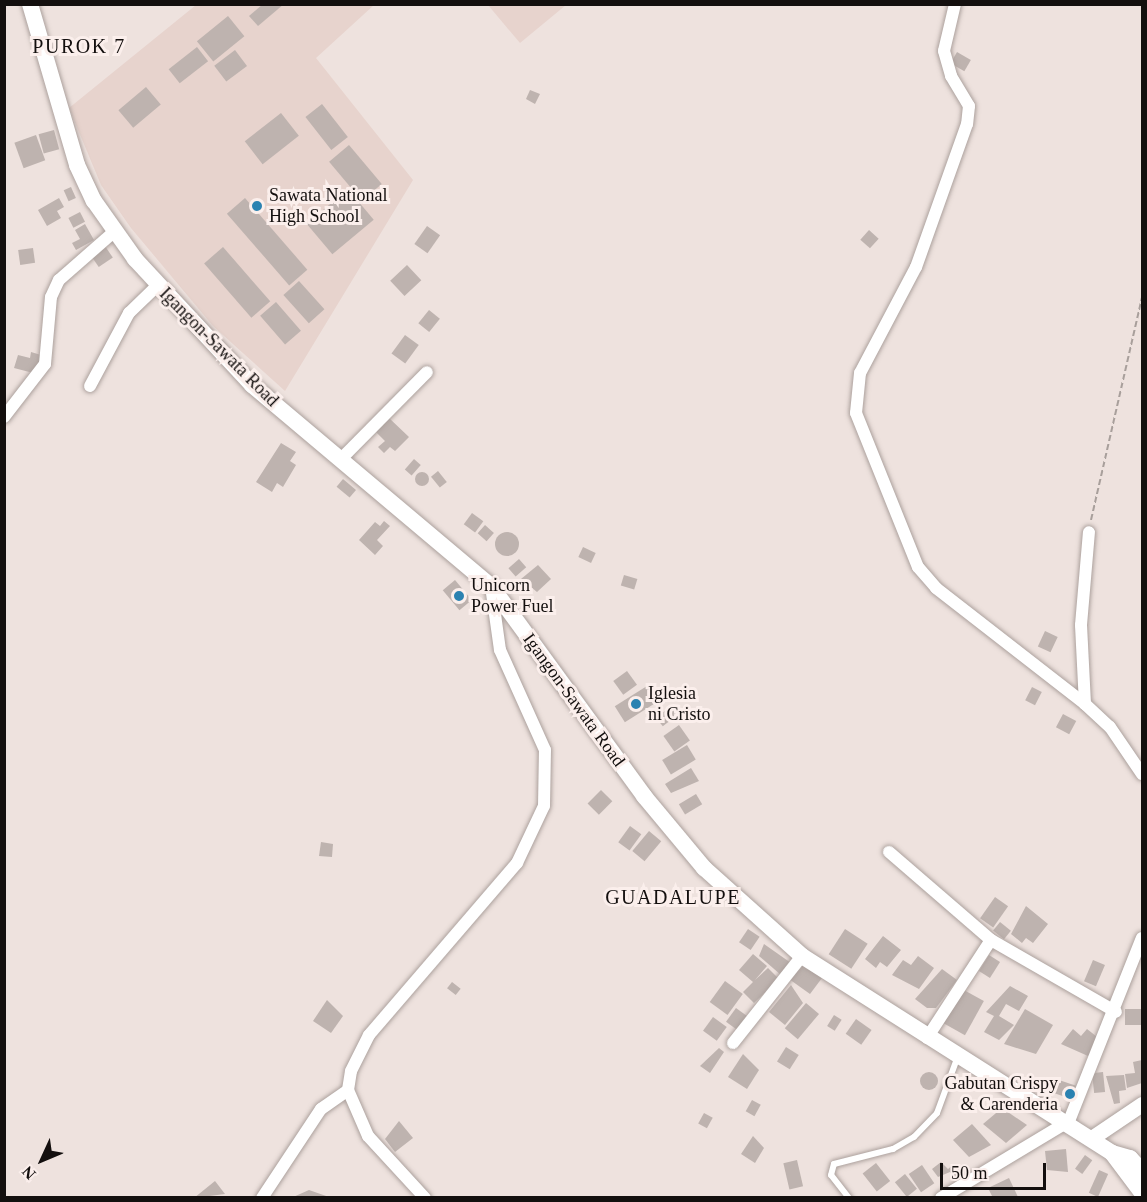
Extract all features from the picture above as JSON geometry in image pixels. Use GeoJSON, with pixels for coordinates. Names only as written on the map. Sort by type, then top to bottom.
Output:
{"type":"FeatureCollection","features":[{"type":"Feature","properties":{"kind":"main road","name":"Igangon-Sawata Road"},"geometry":{"type":"LineString","coordinates":[[30,4],[73,156],[115,231],[157,286],[252,385],[491,586],[671,830],[733,898],[802,956],[927,1038],[1069,1120],[1112,1153]]}},
{"type":"Feature","properties":{"kind":"main road"},"geometry":{"type":"LineString","coordinates":[[1112,1153],[1130,1158],[1143,1171]]}},
{"type":"Feature","properties":{"kind":"main road"},"geometry":{"type":"LineString","coordinates":[[1112,1153],[1143,1193]]}},
{"type":"Feature","properties":{"kind":"street"},"geometry":{"type":"LineString","coordinates":[[955,4],[944,51],[951,76],[969,106],[967,124],[916,267],[860,373],[856,413],[918,567],[936,588],[1085,704],[1110,727],[1143,774]]}},
{"type":"Feature","properties":{"kind":"street"},"geometry":{"type":"LineString","coordinates":[[4,417],[45,364],[51,297],[60,280],[115,231]]}},
{"type":"Feature","properties":{"kind":"street"},"geometry":{"type":"LineString","coordinates":[[90,386],[129,313],[157,286]]}},
{"type":"Feature","properties":{"kind":"street"},"geometry":{"type":"LineString","coordinates":[[341,459],[427,372]]}},
{"type":"Feature","properties":{"kind":"street"},"geometry":{"type":"LineString","coordinates":[[1085,704],[1081,625],[1089,532]]}},
{"type":"Feature","properties":{"kind":"street"},"geometry":{"type":"LineString","coordinates":[[425,1197],[368,1136],[348,1090],[351,1071],[369,1035],[517,863],[544,806],[545,750],[500,650],[491,586]]}},
{"type":"Feature","properties":{"kind":"street"},"geometry":{"type":"LineString","coordinates":[[890,852],[991,940],[1116,1012]]}},
{"type":"Feature","properties":{"kind":"street"},"geometry":{"type":"LineString","coordinates":[[941,1197],[1069,1120],[1116,1012],[1143,938]]}},
{"type":"Feature","properties":{"kind":"street"},"geometry":{"type":"LineString","coordinates":[[927,1038],[991,940]]}},
{"type":"Feature","properties":{"kind":"street"},"geometry":{"type":"LineString","coordinates":[[733,1043],[802,956]]}},
{"type":"Feature","properties":{"kind":"street"},"geometry":{"type":"LineString","coordinates":[[262,1197],[321,1109],[348,1090]]}},
{"type":"Feature","properties":{"kind":"street"},"geometry":{"type":"LineString","coordinates":[[1093,1137],[1143,1104]]}},
{"type":"Feature","properties":{"kind":"lane"},"geometry":{"type":"LineString","coordinates":[[849,1197],[831,1175],[834,1164],[893,1149],[914,1137],[937,1113],[958,1055]]}},
{"type":"Feature","properties":{"kind":"path"},"geometry":{"type":"LineString","coordinates":[[1089,532],[1143,298]]}},
{"type":"Feature","properties":{"kind":"shaded area","name":"Sawata National High School"},"geometry":{"type":"Polygon","coordinates":[[[196,5],[374,5],[316,58],[413,180],[285,391],[213,326],[131,228],[101,185],[69,108],[196,5]]]}},
{"type":"Feature","properties":{"kind":"shaded area"},"geometry":{"type":"Polygon","coordinates":[[[488,5],[566,5],[520,43],[488,5]]]}},
{"type":"Feature","properties":{"kind":"building"},"geometry":{"type":"Polygon","coordinates":[[[263,4],[284,4],[258,26],[249,16],[263,4]]]}},
{"type":"Feature","properties":{"kind":"building"},"geometry":{"type":"Polygon","coordinates":[[[228,16],[244,36],[213,61],[197,41],[228,16]]]}},
{"type":"Feature","properties":{"kind":"building"},"geometry":{"type":"Polygon","coordinates":[[[197,47],[208,61],[180,83],[169,69],[197,47]]]}},
{"type":"Feature","properties":{"kind":"building"},"geometry":{"type":"Polygon","coordinates":[[[235,50],[247,66],[226,82],[214,66],[235,50]]]}},
{"type":"Feature","properties":{"kind":"building"},"geometry":{"type":"Polygon","coordinates":[[[957,52],[971,60],[964,71],[950,63],[957,52]]]}},
{"type":"Feature","properties":{"kind":"building"},"geometry":{"type":"Polygon","coordinates":[[[146,87],[161,105],[133,128],[118,110],[146,87]]]}},
{"type":"Feature","properties":{"kind":"building"},"geometry":{"type":"Polygon","coordinates":[[[530,90],[540,94],[535,104],[526,99],[530,90]]]}},
{"type":"Feature","properties":{"kind":"building"},"geometry":{"type":"Polygon","coordinates":[[[322,104],[348,137],[331,150],[305,117],[322,104]]]}},
{"type":"Feature","properties":{"kind":"building"},"geometry":{"type":"Polygon","coordinates":[[[281,113],[299,136],[263,164],[245,141],[281,113]]]}},
{"type":"Feature","properties":{"kind":"building"},"geometry":{"type":"Polygon","coordinates":[[[54,130],[59,149],[44,153],[39,134],[54,130]]]}},
{"type":"Feature","properties":{"kind":"building"},"geometry":{"type":"Polygon","coordinates":[[[36,135],[45,160],[24,168],[14,143],[36,135]]]}},
{"type":"Feature","properties":{"kind":"building"},"geometry":{"type":"Polygon","coordinates":[[[349,145],[382,184],[362,201],[329,162],[349,145]]]}},
{"type":"Feature","properties":{"kind":"building"},"geometry":{"type":"Polygon","coordinates":[[[71,187],[76,198],[69,201],[64,190],[71,187]]]}},
{"type":"Feature","properties":{"kind":"building"},"geometry":{"type":"Polygon","coordinates":[[[348,189],[374,220],[332,254],[307,224],[348,189]]]}},
{"type":"Feature","properties":{"kind":"building"},"geometry":{"type":"Polygon","coordinates":[[[59,198],[64,207],[57,211],[61,218],[47,226],[38,210],[59,198]]]}},
{"type":"Feature","properties":{"kind":"building"},"geometry":{"type":"Polygon","coordinates":[[[245,198],[307,270],[289,285],[227,214],[245,198]]]}},
{"type":"Feature","properties":{"kind":"building"},"geometry":{"type":"Polygon","coordinates":[[[80,212],[85,222],[73,228],[68,218],[80,212]]]}},
{"type":"Feature","properties":{"kind":"building"},"geometry":{"type":"Polygon","coordinates":[[[85,224],[94,240],[76,250],[72,243],[80,239],[75,230],[85,224]]]}},
{"type":"Feature","properties":{"kind":"building"},"geometry":{"type":"Polygon","coordinates":[[[427,226],[440,235],[427,253],[414,244],[427,226]]]}},
{"type":"Feature","properties":{"kind":"building"},"geometry":{"type":"Polygon","coordinates":[[[869,230],[879,239],[870,248],[860,240],[869,230]]]}},
{"type":"Feature","properties":{"kind":"building"},"geometry":{"type":"Polygon","coordinates":[[[105,246],[113,258],[99,267],[91,256],[105,246]]]}},
{"type":"Feature","properties":{"kind":"building"},"geometry":{"type":"Polygon","coordinates":[[[223,247],[270,301],[251,318],[204,263],[223,247]]]}},
{"type":"Feature","properties":{"kind":"building"},"geometry":{"type":"Polygon","coordinates":[[[33,248],[35,263],[20,265],[18,250],[33,248]]]}},
{"type":"Feature","properties":{"kind":"building"},"geometry":{"type":"Polygon","coordinates":[[[407,265],[421,280],[405,296],[390,281],[407,265]]]}},
{"type":"Feature","properties":{"kind":"building"},"geometry":{"type":"Polygon","coordinates":[[[299,281],[324,309],[309,323],[283,295],[299,281]]]}},
{"type":"Feature","properties":{"kind":"building"},"geometry":{"type":"Polygon","coordinates":[[[276,302],[301,331],[285,344],[260,316],[276,302]]]}},
{"type":"Feature","properties":{"kind":"building"},"geometry":{"type":"Polygon","coordinates":[[[429,310],[440,319],[429,332],[418,323],[429,310]]]}},
{"type":"Feature","properties":{"kind":"building"},"geometry":{"type":"Polygon","coordinates":[[[405,335],[419,345],[405,364],[391,354],[405,335]]]}},
{"type":"Feature","properties":{"kind":"building"},"geometry":{"type":"Polygon","coordinates":[[[31,352],[41,355],[37,374],[14,368],[18,355],[30,358],[31,352]]]}},
{"type":"Feature","properties":{"kind":"building"},"geometry":{"type":"Polygon","coordinates":[[[389,418],[409,437],[395,451],[390,447],[384,453],[378,447],[385,441],[376,432],[389,418]]]}},
{"type":"Feature","properties":{"kind":"building"},"geometry":{"type":"Polygon","coordinates":[[[281,443],[296,452],[290,461],[296,465],[283,487],[277,483],[272,492],[256,482],[281,443]]]}},
{"type":"Feature","properties":{"kind":"building"},"geometry":{"type":"Polygon","coordinates":[[[414,459],[421,465],[412,475],[405,470],[414,459]]]}},
{"type":"Feature","properties":{"kind":"building"},"geometry":{"type":"Polygon","coordinates":[[[438,471],[447,482],[440,488],[431,477],[438,471]]]}},
{"type":"Feature","properties":{"kind":"building"},"geometry":{"type":"Polygon","coordinates":[[[419,472],[425,472],[429,479],[425,486],[419,486],[415,482],[415,476],[419,472]]]}},
{"type":"Feature","properties":{"kind":"building"},"geometry":{"type":"Polygon","coordinates":[[[343,479],[356,490],[350,498],[337,487],[343,479]]]}},
{"type":"Feature","properties":{"kind":"building"},"geometry":{"type":"Polygon","coordinates":[[[472,513],[483,521],[475,533],[464,524],[472,513]]]}},
{"type":"Feature","properties":{"kind":"building"},"geometry":{"type":"Polygon","coordinates":[[[384,521],[390,526],[377,540],[383,546],[375,555],[359,540],[375,522],[380,526],[384,521]]]}},
{"type":"Feature","properties":{"kind":"building"},"geometry":{"type":"Polygon","coordinates":[[[485,525],[494,533],[487,541],[478,533],[485,525]]]}},
{"type":"Feature","properties":{"kind":"building"},"geometry":{"type":"Polygon","coordinates":[[[507,532],[516,535],[519,544],[516,553],[507,556],[498,553],[495,544],[498,535],[507,532]]]}},
{"type":"Feature","properties":{"kind":"building"},"geometry":{"type":"Polygon","coordinates":[[[583,547],[596,553],[591,563],[578,557],[583,547]]]}},
{"type":"Feature","properties":{"kind":"building"},"geometry":{"type":"Polygon","coordinates":[[[519,559],[526,567],[516,576],[508,568],[519,559]]]}},
{"type":"Feature","properties":{"kind":"building"},"geometry":{"type":"Polygon","coordinates":[[[538,565],[551,579],[537,592],[521,579],[538,565]]]}},
{"type":"Feature","properties":{"kind":"building"},"geometry":{"type":"Polygon","coordinates":[[[624,575],[637,579],[634,590],[621,586],[624,575]]]}},
{"type":"Feature","properties":{"kind":"building"},"geometry":{"type":"Polygon","coordinates":[[[455,580],[472,600],[459,610],[443,590],[455,580]]]}},
{"type":"Feature","properties":{"kind":"building"},"geometry":{"type":"Polygon","coordinates":[[[1045,631],[1058,637],[1051,652],[1038,646],[1045,631]]]}},
{"type":"Feature","properties":{"kind":"building"},"geometry":{"type":"Polygon","coordinates":[[[627,671],[637,685],[623,695],[613,681],[627,671]]]}},
{"type":"Feature","properties":{"kind":"building","name":"Iglesia ni Cristo"},"geometry":{"type":"Polygon","coordinates":[[[647,686],[657,702],[625,722],[615,706],[647,686]]]}},
{"type":"Feature","properties":{"kind":"building"},"geometry":{"type":"Polygon","coordinates":[[[1032,687],[1042,692],[1035,705],[1025,700],[1032,687]]]}},
{"type":"Feature","properties":{"kind":"building"},"geometry":{"type":"Polygon","coordinates":[[[671,706],[678,715],[663,726],[656,718],[671,706]]]}},
{"type":"Feature","properties":{"kind":"building"},"geometry":{"type":"Polygon","coordinates":[[[1063,714],[1076,721],[1069,734],[1056,727],[1063,714]]]}},
{"type":"Feature","properties":{"kind":"building"},"geometry":{"type":"Polygon","coordinates":[[[679,725],[690,741],[674,751],[663,736],[679,725]]]}},
{"type":"Feature","properties":{"kind":"building"},"geometry":{"type":"Polygon","coordinates":[[[687,745],[696,760],[671,775],[662,760],[687,745]]]}},
{"type":"Feature","properties":{"kind":"building"},"geometry":{"type":"Polygon","coordinates":[[[691,768],[699,781],[671,793],[665,784],[691,768]]]}},
{"type":"Feature","properties":{"kind":"building"},"geometry":{"type":"Polygon","coordinates":[[[601,790],[612,801],[599,815],[588,803],[601,790]]]}},
{"type":"Feature","properties":{"kind":"building"},"geometry":{"type":"Polygon","coordinates":[[[696,794],[702,804],[685,815],[679,804],[696,794]]]}},
{"type":"Feature","properties":{"kind":"building"},"geometry":{"type":"Polygon","coordinates":[[[630,826],[641,834],[630,850],[618,842],[630,826]]]}},
{"type":"Feature","properties":{"kind":"building"},"geometry":{"type":"Polygon","coordinates":[[[649,831],[661,841],[645,861],[632,851],[649,831]]]}},
{"type":"Feature","properties":{"kind":"building"},"geometry":{"type":"Polygon","coordinates":[[[321,842],[333,844],[332,857],[319,856],[321,842]]]}},
{"type":"Feature","properties":{"kind":"building"},"geometry":{"type":"Polygon","coordinates":[[[995,897],[1008,906],[993,927],[980,918],[995,897]]]}},
{"type":"Feature","properties":{"kind":"building"},"geometry":{"type":"Polygon","coordinates":[[[1026,906],[1048,924],[1033,943],[1026,938],[1022,943],[1011,934],[1026,906]]]}},
{"type":"Feature","properties":{"kind":"building"},"geometry":{"type":"Polygon","coordinates":[[[1000,922],[1011,931],[1004,939],[993,931],[1000,922]]]}},
{"type":"Feature","properties":{"kind":"building"},"geometry":{"type":"Polygon","coordinates":[[[748,929],[760,937],[751,950],[739,942],[748,929]]]}},
{"type":"Feature","properties":{"kind":"building"},"geometry":{"type":"Polygon","coordinates":[[[845,929],[868,944],[851,969],[829,954],[845,929]]]}},
{"type":"Feature","properties":{"kind":"building"},"geometry":{"type":"Polygon","coordinates":[[[883,936],[901,950],[887,967],[880,962],[876,968],[865,959],[883,936]]]}},
{"type":"Feature","properties":{"kind":"building"},"geometry":{"type":"Polygon","coordinates":[[[764,944],[791,963],[781,975],[759,956],[764,944]]]}},
{"type":"Feature","properties":{"kind":"building"},"geometry":{"type":"Polygon","coordinates":[[[753,954],[767,966],[755,980],[768,968],[779,979],[754,1003],[743,992],[753,982],[739,970],[753,954]]]}},
{"type":"Feature","properties":{"kind":"building"},"geometry":{"type":"Polygon","coordinates":[[[989,955],[1000,962],[990,978],[979,971],[989,955]]]}},
{"type":"Feature","properties":{"kind":"building"},"geometry":{"type":"Polygon","coordinates":[[[918,956],[934,968],[919,989],[892,975],[903,960],[911,965],[918,956]]]}},
{"type":"Feature","properties":{"kind":"building"},"geometry":{"type":"Polygon","coordinates":[[[1093,960],[1105,965],[1096,986],[1084,981],[1093,960]]]}},
{"type":"Feature","properties":{"kind":"building"},"geometry":{"type":"Polygon","coordinates":[[[804,965],[822,978],[810,994],[789,979],[804,965]]]}},
{"type":"Feature","properties":{"kind":"building"},"geometry":{"type":"Polygon","coordinates":[[[942,969],[957,980],[936,1008],[927,1008],[915,999],[942,969]]]}},
{"type":"Feature","properties":{"kind":"building"},"geometry":{"type":"Polygon","coordinates":[[[725,981],[743,994],[728,1015],[710,1002],[725,981]]]}},
{"type":"Feature","properties":{"kind":"building"},"geometry":{"type":"Polygon","coordinates":[[[452,982],[461,989],[456,995],[447,988],[452,982]]]}},
{"type":"Feature","properties":{"kind":"building"},"geometry":{"type":"Polygon","coordinates":[[[791,985],[803,1003],[785,1025],[769,1012],[791,985]]]}},
{"type":"Feature","properties":{"kind":"building"},"geometry":{"type":"Polygon","coordinates":[[[1010,986],[1028,996],[1019,1011],[1006,1004],[999,1016],[1014,1025],[999,1040],[984,1032],[994,1016],[986,1012],[1010,986]]]}},
{"type":"Feature","properties":{"kind":"building"},"geometry":{"type":"Polygon","coordinates":[[[962,989],[984,1001],[965,1035],[943,1023],[962,989]]]}},
{"type":"Feature","properties":{"kind":"building"},"geometry":{"type":"Polygon","coordinates":[[[327,1000],[343,1016],[331,1033],[313,1021],[327,1000]]]}},
{"type":"Feature","properties":{"kind":"building"},"geometry":{"type":"Polygon","coordinates":[[[806,1003],[819,1014],[798,1039],[785,1028],[806,1003]]]}},
{"type":"Feature","properties":{"kind":"building"},"geometry":{"type":"Polygon","coordinates":[[[736,1008],[747,1016],[737,1030],[726,1022],[736,1008]]]}},
{"type":"Feature","properties":{"kind":"building"},"geometry":{"type":"Polygon","coordinates":[[[1025,1009],[1053,1025],[1036,1054],[1004,1044],[1025,1009]]]}},
{"type":"Feature","properties":{"kind":"building"},"geometry":{"type":"Polygon","coordinates":[[[1125,1009],[1142,1009],[1142,1025],[1125,1025],[1125,1009]]]}},
{"type":"Feature","properties":{"kind":"building"},"geometry":{"type":"Polygon","coordinates":[[[834,1015],[842,1020],[835,1031],[827,1026],[834,1015]]]}},
{"type":"Feature","properties":{"kind":"building"},"geometry":{"type":"Polygon","coordinates":[[[713,1017],[727,1027],[717,1041],[703,1031],[713,1017]]]}},
{"type":"Feature","properties":{"kind":"building"},"geometry":{"type":"Polygon","coordinates":[[[856,1019],[872,1030],[861,1045],[846,1034],[856,1019]]]}},
{"type":"Feature","properties":{"kind":"building"},"geometry":{"type":"Polygon","coordinates":[[[1073,1029],[1081,1036],[1087,1029],[1101,1040],[1088,1056],[1061,1044],[1073,1029]]]}},
{"type":"Feature","properties":{"kind":"building"},"geometry":{"type":"Polygon","coordinates":[[[786,1047],[799,1055],[790,1069],[777,1061],[786,1047]]]}},
{"type":"Feature","properties":{"kind":"building"},"geometry":{"type":"Polygon","coordinates":[[[719,1048],[724,1052],[710,1073],[700,1066],[719,1048]]]}},
{"type":"Feature","properties":{"kind":"building"},"geometry":{"type":"Polygon","coordinates":[[[743,1054],[759,1070],[747,1089],[728,1077],[743,1054]]]}},
{"type":"Feature","properties":{"kind":"building"},"geometry":{"type":"Polygon","coordinates":[[[1142,1060],[1142,1083],[1127,1088],[1125,1074],[1135,1073],[1133,1062],[1142,1060]]]}},
{"type":"Feature","properties":{"kind":"building"},"geometry":{"type":"Polygon","coordinates":[[[929,1072],[935,1075],[938,1081],[935,1087],[929,1090],[923,1087],[920,1081],[923,1075],[929,1072]]]}},
{"type":"Feature","properties":{"kind":"building"},"geometry":{"type":"Polygon","coordinates":[[[1103,1072],[1105,1092],[1094,1093],[1092,1073],[1103,1072]]]}},
{"type":"Feature","properties":{"kind":"building"},"geometry":{"type":"Polygon","coordinates":[[[1124,1075],[1126,1090],[1119,1091],[1120,1103],[1114,1104],[1106,1076],[1124,1075]]]}},
{"type":"Feature","properties":{"kind":"building"},"geometry":{"type":"Polygon","coordinates":[[[1059,1080],[1076,1086],[1071,1099],[1054,1093],[1059,1080]]]}},
{"type":"Feature","properties":{"kind":"building"},"geometry":{"type":"Polygon","coordinates":[[[752,1100],[761,1105],[754,1116],[746,1111],[752,1100]]]}},
{"type":"Feature","properties":{"kind":"building"},"geometry":{"type":"Polygon","coordinates":[[[1002,1108],[1027,1125],[1006,1143],[983,1124],[1002,1108]]]}},
{"type":"Feature","properties":{"kind":"building"},"geometry":{"type":"Polygon","coordinates":[[[704,1113],[713,1118],[707,1128],[698,1123],[704,1113]]]}},
{"type":"Feature","properties":{"kind":"building"},"geometry":{"type":"Polygon","coordinates":[[[399,1121],[413,1138],[395,1152],[385,1139],[399,1121]]]}},
{"type":"Feature","properties":{"kind":"building"},"geometry":{"type":"Polygon","coordinates":[[[972,1124],[991,1145],[969,1157],[953,1140],[972,1124]]]}},
{"type":"Feature","properties":{"kind":"building"},"geometry":{"type":"Polygon","coordinates":[[[753,1136],[764,1148],[755,1163],[741,1154],[753,1136]]]}},
{"type":"Feature","properties":{"kind":"building"},"geometry":{"type":"Polygon","coordinates":[[[1066,1149],[1068,1172],[1047,1170],[1045,1151],[1066,1149]]]}},
{"type":"Feature","properties":{"kind":"building"},"geometry":{"type":"Polygon","coordinates":[[[1085,1155],[1092,1160],[1082,1174],[1075,1169],[1085,1155]]]}},
{"type":"Feature","properties":{"kind":"building"},"geometry":{"type":"Polygon","coordinates":[[[797,1160],[803,1186],[789,1189],[783,1163],[797,1160]]]}},
{"type":"Feature","properties":{"kind":"building"},"geometry":{"type":"Polygon","coordinates":[[[941,1162],[948,1169],[954,1164],[962,1173],[956,1179],[950,1172],[938,1177],[932,1169],[941,1162]]]}},
{"type":"Feature","properties":{"kind":"building"},"geometry":{"type":"Polygon","coordinates":[[[876,1163],[890,1181],[877,1192],[863,1173],[876,1163]]]}},
{"type":"Feature","properties":{"kind":"building"},"geometry":{"type":"Polygon","coordinates":[[[922,1165],[934,1183],[921,1192],[909,1174],[922,1165]]]}},
{"type":"Feature","properties":{"kind":"building"},"geometry":{"type":"Polygon","coordinates":[[[1099,1170],[1108,1174],[1098,1197],[1089,1193],[1099,1170]]]}},
{"type":"Feature","properties":{"kind":"building"},"geometry":{"type":"Polygon","coordinates":[[[905,1174],[917,1189],[907,1197],[895,1182],[905,1174]]]}},
{"type":"Feature","properties":{"kind":"building"},"geometry":{"type":"Polygon","coordinates":[[[1009,1178],[1018,1197],[993,1198],[988,1188],[1009,1178]]]}},
{"type":"Feature","properties":{"kind":"building"},"geometry":{"type":"Polygon","coordinates":[[[215,1181],[225,1194],[194,1198],[215,1181]]]}},
{"type":"Feature","properties":{"kind":"building"},"geometry":{"type":"Polygon","coordinates":[[[309,1190],[329,1197],[329,1198],[291,1198],[309,1190]]]}},
{"type":"Feature","properties":{"kind":"place","name":"Sawata National High School"},"geometry":{"type":"Point","coordinates":[257,206]}},
{"type":"Feature","properties":{"kind":"place","name":"Unicorn Power Fuel"},"geometry":{"type":"Point","coordinates":[459,596]}},
{"type":"Feature","properties":{"kind":"place","name":"Iglesia ni Cristo"},"geometry":{"type":"Point","coordinates":[636,704]}},
{"type":"Feature","properties":{"kind":"place","name":"Gabutan Crispy & Carenderia"},"geometry":{"type":"Point","coordinates":[1070,1094]}},
{"type":"Feature","properties":{"kind":"district","name":"PUROK 7"},"geometry":{"type":"Point","coordinates":[79,46]}},
{"type":"Feature","properties":{"kind":"district","name":"GUADALUPE"},"geometry":{"type":"Point","coordinates":[673,897]}}]}
